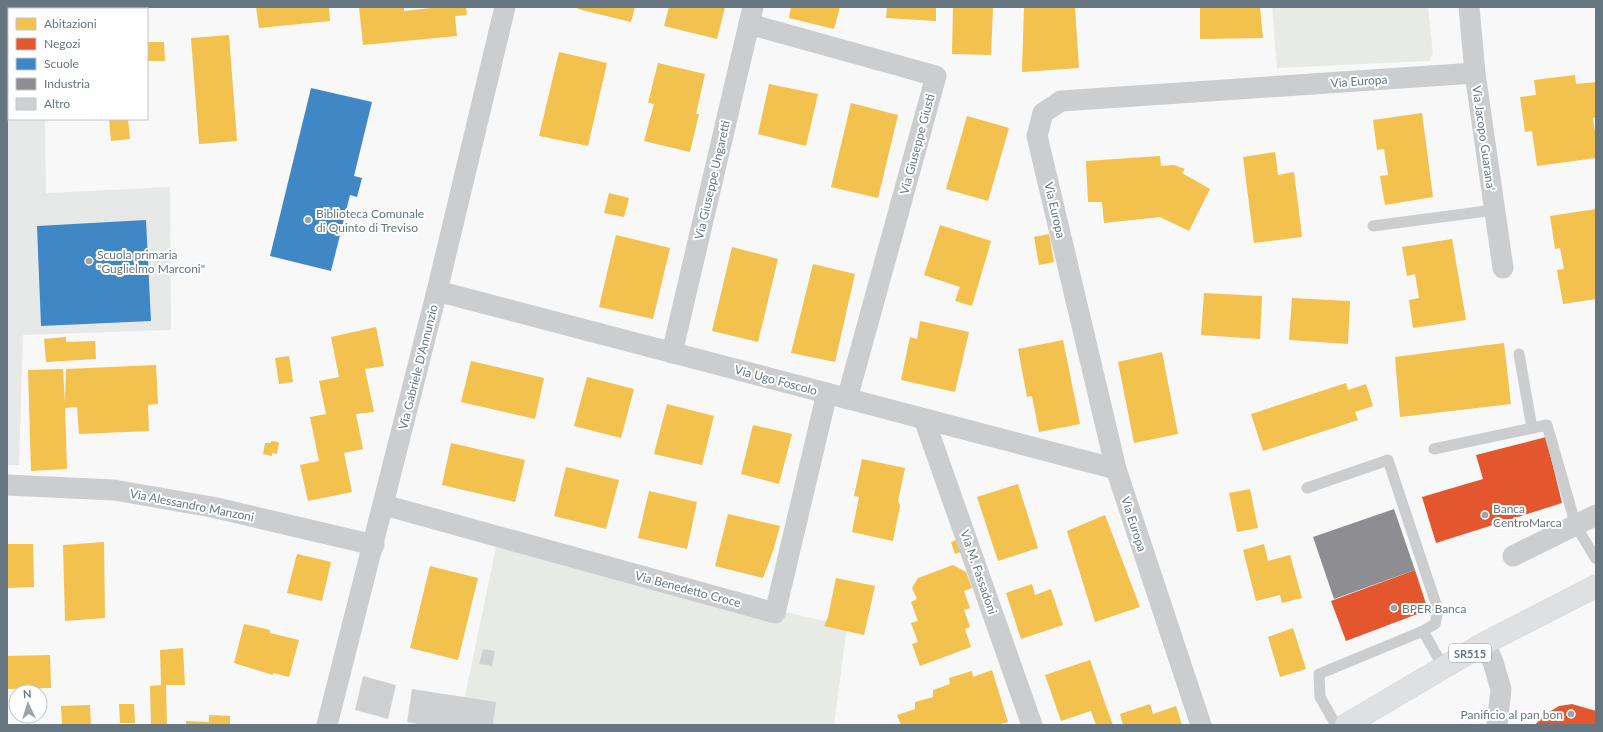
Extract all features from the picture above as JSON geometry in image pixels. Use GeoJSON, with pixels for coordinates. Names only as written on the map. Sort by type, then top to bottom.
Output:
{"type":"FeatureCollection","features":[{"type":"Feature","properties":{"kind":"main road","name":"SR515"},"geometry":{"type":"LineString","coordinates":[[1346,725],[1485,643],[1596,586]]}},
{"type":"Feature","properties":{"kind":"street","name":"Via Gabriele D'Annunzio"},"geometry":{"type":"LineString","coordinates":[[327,725],[384,505],[505,7]]}},
{"type":"Feature","properties":{"kind":"street","name":"Via Jacopo Guarana'"},"geometry":{"type":"LineString","coordinates":[[1469,7],[1475,73],[1503,268]]}},
{"type":"Feature","properties":{"kind":"street","name":"Via Giuseppe Ungaretti"},"geometry":{"type":"LineString","coordinates":[[672,353],[751,16]]}},
{"type":"Feature","properties":{"kind":"street","name":"Via Giuseppe Giusti"},"geometry":{"type":"LineString","coordinates":[[751,16],[936,76],[847,399]]}},
{"type":"Feature","properties":{"kind":"street","name":"Via Europa"},"geometry":{"type":"LineString","coordinates":[[1201,725],[1116,469],[1037,136],[1043,114],[1061,101],[1475,73]]}},
{"type":"Feature","properties":{"kind":"street","name":"Via Ugo Foscolo"},"geometry":{"type":"LineString","coordinates":[[437,290],[1116,469]]}},
{"type":"Feature","properties":{"kind":"street","name":"Via Benedetto Croce"},"geometry":{"type":"LineString","coordinates":[[384,505],[774,613],[827,393]]}},
{"type":"Feature","properties":{"kind":"street","name":"Via M. Fassadoni"},"geometry":{"type":"LineString","coordinates":[[924,419],[1032,725]]}},
{"type":"Feature","properties":{"kind":"street","name":"Via Alessandro Manzoni"},"geometry":{"type":"LineString","coordinates":[[7,485],[114,490],[212,507],[374,545]]}},
{"type":"Feature","properties":{"kind":"street"},"geometry":{"type":"LineString","coordinates":[[1513,556],[1596,515]]}},
{"type":"Feature","properties":{"kind":"street"},"geometry":{"type":"LineString","coordinates":[[1485,643],[1493,662],[1501,689],[1497,725]]}},
{"type":"Feature","properties":{"kind":"lane"},"geometry":{"type":"LineString","coordinates":[[1373,226],[1494,210]]}},
{"type":"Feature","properties":{"kind":"lane"},"geometry":{"type":"LineString","coordinates":[[1519,354],[1532,428]]}},
{"type":"Feature","properties":{"kind":"lane"},"geometry":{"type":"LineString","coordinates":[[1434,449],[1547,425],[1576,526],[1596,559]]}},
{"type":"Feature","properties":{"kind":"lane"},"geometry":{"type":"LineString","coordinates":[[1307,488],[1388,460],[1438,610],[1435,624],[1423,631],[1319,674],[1320,697],[1336,725]]}},
{"type":"Feature","properties":{"kind":"lane"},"geometry":{"type":"LineString","coordinates":[[1423,631],[1444,668]]}},
{"type":"Feature","properties":{"kind":"shaded area","name":"Scuola primaria \"Guglielmo Marconi\""},"geometry":{"type":"Polygon","coordinates":[[[7,7],[38,7],[8,8],[8,120],[45,120],[46,193],[170,187],[171,330],[23,335],[19,465],[7,465],[7,7]]]}},
{"type":"Feature","properties":{"kind":"shaded area"},"geometry":{"type":"Polygon","coordinates":[[[1272,7],[1428,7],[1433,54],[1429,61],[1277,68],[1272,7]]]}},
{"type":"Feature","properties":{"kind":"shaded area"},"geometry":{"type":"Polygon","coordinates":[[[496,547],[847,626],[834,725],[459,725],[496,547]]]}},
{"type":"Feature","properties":{"kind":"building: Abitazioni"},"geometry":{"type":"Polygon","coordinates":[[[256,7],[329,7],[330,21],[259,28],[256,7]]]}},
{"type":"Feature","properties":{"kind":"building: Abitazioni"},"geometry":{"type":"Polygon","coordinates":[[[359,7],[404,7],[404,11],[431,7],[466,7],[467,15],[455,16],[457,36],[363,45],[359,7]]]}},
{"type":"Feature","properties":{"kind":"building: Abitazioni"},"geometry":{"type":"Polygon","coordinates":[[[578,7],[635,7],[631,22],[578,9],[578,7]]]}},
{"type":"Feature","properties":{"kind":"building: Abitazioni"},"geometry":{"type":"Polygon","coordinates":[[[669,7],[725,7],[717,39],[664,26],[669,7]]]}},
{"type":"Feature","properties":{"kind":"building: Abitazioni"},"geometry":{"type":"Polygon","coordinates":[[[791,7],[840,7],[834,29],[789,18],[791,7]]]}},
{"type":"Feature","properties":{"kind":"building: Abitazioni"},"geometry":{"type":"Polygon","coordinates":[[[887,7],[936,7],[936,21],[886,18],[887,7]]]}},
{"type":"Feature","properties":{"kind":"building: Abitazioni"},"geometry":{"type":"Polygon","coordinates":[[[953,7],[993,7],[991,55],[952,54],[953,7]]]}},
{"type":"Feature","properties":{"kind":"building: Abitazioni"},"geometry":{"type":"Polygon","coordinates":[[[1024,7],[1075,7],[1079,68],[1022,72],[1024,7]]]}},
{"type":"Feature","properties":{"kind":"building: Abitazioni"},"geometry":{"type":"Polygon","coordinates":[[[1200,7],[1260,7],[1263,38],[1200,39],[1200,7]]]}},
{"type":"Feature","properties":{"kind":"building: Abitazioni"},"geometry":{"type":"Polygon","coordinates":[[[229,35],[237,141],[199,144],[191,38],[229,35]]]}},
{"type":"Feature","properties":{"kind":"building: Abitazioni"},"geometry":{"type":"Polygon","coordinates":[[[148,42],[164,42],[165,61],[148,61],[148,42]]]}},
{"type":"Feature","properties":{"kind":"building: Abitazioni"},"geometry":{"type":"Polygon","coordinates":[[[559,52],[607,63],[588,146],[539,136],[559,52]]]}},
{"type":"Feature","properties":{"kind":"building: Abitazioni"},"geometry":{"type":"Polygon","coordinates":[[[658,63],[705,74],[696,114],[699,114],[690,152],[644,141],[654,104],[648,103],[658,63]]]}},
{"type":"Feature","properties":{"kind":"building: Abitazioni"},"geometry":{"type":"Polygon","coordinates":[[[1575,75],[1576,84],[1596,82],[1596,117],[1593,118],[1596,139],[1596,158],[1537,166],[1532,131],[1525,132],[1520,97],[1536,95],[1534,80],[1575,75]]]}},
{"type":"Feature","properties":{"kind":"building: Abitazioni"},"geometry":{"type":"Polygon","coordinates":[[[769,84],[818,94],[806,146],[758,134],[769,84]]]}},
{"type":"Feature","properties":{"kind":"building: Abitazioni"},"geometry":{"type":"Polygon","coordinates":[[[851,103],[898,115],[878,198],[831,187],[851,103]]]}},
{"type":"Feature","properties":{"kind":"building: Abitazioni"},"geometry":{"type":"Polygon","coordinates":[[[1422,113],[1433,197],[1385,205],[1380,176],[1388,175],[1384,149],[1377,150],[1373,120],[1422,113]]]}},
{"type":"Feature","properties":{"kind":"building: Abitazioni"},"geometry":{"type":"Polygon","coordinates":[[[967,116],[1009,128],[988,201],[946,189],[967,116]]]}},
{"type":"Feature","properties":{"kind":"building: Abitazioni"},"geometry":{"type":"Polygon","coordinates":[[[109,120],[128,120],[130,139],[111,141],[109,120]]]}},
{"type":"Feature","properties":{"kind":"building: Abitazioni"},"geometry":{"type":"Polygon","coordinates":[[[1275,152],[1278,175],[1294,172],[1302,237],[1254,243],[1243,157],[1275,152]]]}},
{"type":"Feature","properties":{"kind":"building: Abitazioni"},"geometry":{"type":"Polygon","coordinates":[[[1160,156],[1161,166],[1174,165],[1185,169],[1182,173],[1210,189],[1189,231],[1160,217],[1104,223],[1102,202],[1088,202],[1086,161],[1160,156]]]}},
{"type":"Feature","properties":{"kind":"building: Abitazioni"},"geometry":{"type":"Polygon","coordinates":[[[609,193],[629,198],[624,217],[604,213],[609,193]]]}},
{"type":"Feature","properties":{"kind":"building: Abitazioni"},"geometry":{"type":"Polygon","coordinates":[[[1596,209],[1596,299],[1563,304],[1557,270],[1564,269],[1560,248],[1555,249],[1550,216],[1596,209]]]}},
{"type":"Feature","properties":{"kind":"building: Abitazioni"},"geometry":{"type":"Polygon","coordinates":[[[940,225],[991,241],[972,306],[955,301],[960,287],[924,275],[940,225]]]}},
{"type":"Feature","properties":{"kind":"building: Abitazioni"},"geometry":{"type":"Polygon","coordinates":[[[1049,234],[1054,262],[1039,265],[1034,237],[1049,234]]]}},
{"type":"Feature","properties":{"kind":"building: Abitazioni"},"geometry":{"type":"Polygon","coordinates":[[[616,235],[670,248],[653,319],[599,307],[616,235]]]}},
{"type":"Feature","properties":{"kind":"building: Abitazioni"},"geometry":{"type":"Polygon","coordinates":[[[1452,239],[1466,320],[1413,328],[1409,300],[1419,298],[1415,274],[1407,276],[1402,247],[1452,239]]]}},
{"type":"Feature","properties":{"kind":"building: Abitazioni"},"geometry":{"type":"Polygon","coordinates":[[[732,247],[778,259],[758,342],[712,331],[732,247]]]}},
{"type":"Feature","properties":{"kind":"building: Abitazioni"},"geometry":{"type":"Polygon","coordinates":[[[813,264],[855,274],[835,362],[791,353],[813,264]]]}},
{"type":"Feature","properties":{"kind":"building: Abitazioni"},"geometry":{"type":"Polygon","coordinates":[[[1204,293],[1262,296],[1260,339],[1201,335],[1204,293]]]}},
{"type":"Feature","properties":{"kind":"building: Abitazioni"},"geometry":{"type":"Polygon","coordinates":[[[1292,298],[1350,301],[1348,344],[1289,340],[1292,298]]]}},
{"type":"Feature","properties":{"kind":"building: Abitazioni"},"geometry":{"type":"Polygon","coordinates":[[[920,321],[969,332],[955,392],[901,380],[910,337],[917,339],[920,321]]]}},
{"type":"Feature","properties":{"kind":"building: Abitazioni"},"geometry":{"type":"Polygon","coordinates":[[[376,327],[384,366],[365,369],[374,412],[356,414],[363,449],[344,453],[352,492],[308,501],[300,465],[319,461],[310,417],[326,414],[319,381],[339,377],[331,337],[376,327]]]}},
{"type":"Feature","properties":{"kind":"building: Abitazioni"},"geometry":{"type":"Polygon","coordinates":[[[66,337],[66,342],[95,341],[96,359],[46,362],[44,339],[66,337]]]}},
{"type":"Feature","properties":{"kind":"building: Abitazioni"},"geometry":{"type":"Polygon","coordinates":[[[1063,340],[1080,424],[1039,432],[1032,396],[1027,397],[1018,349],[1063,340]]]}},
{"type":"Feature","properties":{"kind":"building: Abitazioni"},"geometry":{"type":"Polygon","coordinates":[[[1504,343],[1511,404],[1400,417],[1395,357],[1504,343]]]}},
{"type":"Feature","properties":{"kind":"building: Abitazioni"},"geometry":{"type":"Polygon","coordinates":[[[1162,352],[1178,434],[1134,443],[1118,362],[1162,352]]]}},
{"type":"Feature","properties":{"kind":"building: Abitazioni"},"geometry":{"type":"Polygon","coordinates":[[[289,356],[293,382],[279,384],[275,358],[289,356]]]}},
{"type":"Feature","properties":{"kind":"building: Abitazioni"},"geometry":{"type":"Polygon","coordinates":[[[471,361],[544,378],[535,419],[461,402],[471,361]]]}},
{"type":"Feature","properties":{"kind":"building: Abitazioni"},"geometry":{"type":"Polygon","coordinates":[[[156,365],[158,404],[148,405],[149,431],[79,434],[77,407],[65,408],[67,469],[31,471],[28,370],[63,369],[65,403],[66,369],[156,365]]]}},
{"type":"Feature","properties":{"kind":"building: Abitazioni"},"geometry":{"type":"Polygon","coordinates":[[[587,377],[634,389],[621,438],[574,426],[587,377]]]}},
{"type":"Feature","properties":{"kind":"building: Abitazioni"},"geometry":{"type":"Polygon","coordinates":[[[1346,383],[1348,390],[1366,384],[1373,406],[1355,412],[1358,420],[1263,451],[1251,414],[1346,383]]]}},
{"type":"Feature","properties":{"kind":"building: Abitazioni"},"geometry":{"type":"Polygon","coordinates":[[[667,404],[714,416],[702,465],[654,454],[667,404]]]}},
{"type":"Feature","properties":{"kind":"building: Abitazioni"},"geometry":{"type":"Polygon","coordinates":[[[753,425],[792,434],[779,484],[741,474],[753,425]]]}},
{"type":"Feature","properties":{"kind":"building: Abitazioni"},"geometry":{"type":"Polygon","coordinates":[[[271,441],[279,442],[277,454],[272,453],[272,456],[263,454],[265,443],[271,443],[271,441]]]}},
{"type":"Feature","properties":{"kind":"building: Abitazioni"},"geometry":{"type":"Polygon","coordinates":[[[451,443],[525,460],[515,502],[442,485],[451,443]]]}},
{"type":"Feature","properties":{"kind":"building: Abitazioni"},"geometry":{"type":"Polygon","coordinates":[[[862,459],[905,468],[898,501],[900,506],[893,541],[852,532],[859,497],[854,496],[862,459]]]}},
{"type":"Feature","properties":{"kind":"building: Abitazioni"},"geometry":{"type":"Polygon","coordinates":[[[566,467],[619,480],[606,529],[554,516],[566,467]]]}},
{"type":"Feature","properties":{"kind":"building: Abitazioni"},"geometry":{"type":"Polygon","coordinates":[[[1018,484],[1038,548],[998,561],[977,497],[1018,484]]]}},
{"type":"Feature","properties":{"kind":"building: Abitazioni"},"geometry":{"type":"Polygon","coordinates":[[[1250,489],[1258,528],[1237,532],[1229,493],[1250,489]]]}},
{"type":"Feature","properties":{"kind":"building: Abitazioni"},"geometry":{"type":"Polygon","coordinates":[[[649,491],[697,502],[687,549],[638,538],[649,491]]]}},
{"type":"Feature","properties":{"kind":"building: Abitazioni"},"geometry":{"type":"Polygon","coordinates":[[[728,514],[780,526],[763,578],[715,566],[728,514]]]}},
{"type":"Feature","properties":{"kind":"building: Abitazioni"},"geometry":{"type":"Polygon","coordinates":[[[1105,515],[1140,607],[1095,622],[1067,531],[1105,515]]]}},
{"type":"Feature","properties":{"kind":"building: Abitazioni"},"geometry":{"type":"Polygon","coordinates":[[[962,538],[966,550],[955,554],[951,542],[962,538]]]}},
{"type":"Feature","properties":{"kind":"building: Abitazioni"},"geometry":{"type":"Polygon","coordinates":[[[104,542],[105,618],[65,621],[63,545],[104,542]]]}},
{"type":"Feature","properties":{"kind":"building: Abitazioni"},"geometry":{"type":"Polygon","coordinates":[[[7,544],[33,544],[34,587],[7,588],[7,544]]]}},
{"type":"Feature","properties":{"kind":"building: Abitazioni"},"geometry":{"type":"Polygon","coordinates":[[[1264,544],[1268,561],[1290,555],[1302,598],[1282,603],[1280,595],[1256,601],[1243,550],[1264,544]]]}},
{"type":"Feature","properties":{"kind":"building: Abitazioni"},"geometry":{"type":"Polygon","coordinates":[[[297,554],[331,562],[322,601],[287,593],[297,554]]]}},
{"type":"Feature","properties":{"kind":"building: Abitazioni"},"geometry":{"type":"Polygon","coordinates":[[[953,565],[966,572],[972,588],[964,591],[970,608],[964,610],[970,627],[965,629],[971,647],[920,666],[912,644],[918,642],[911,623],[918,621],[911,602],[917,599],[912,588],[918,578],[953,565]]]}},
{"type":"Feature","properties":{"kind":"building: Abitazioni"},"geometry":{"type":"Polygon","coordinates":[[[430,566],[478,578],[458,660],[410,648],[430,566]]]}},
{"type":"Feature","properties":{"kind":"building: Abitazioni"},"geometry":{"type":"Polygon","coordinates":[[[836,578],[875,586],[864,635],[824,626],[828,617],[836,578]]]}},
{"type":"Feature","properties":{"kind":"building: Abitazioni"},"geometry":{"type":"Polygon","coordinates":[[[1032,584],[1035,595],[1051,589],[1063,625],[1021,639],[1006,593],[1032,584]]]}},
{"type":"Feature","properties":{"kind":"building: Abitazioni"},"geometry":{"type":"Polygon","coordinates":[[[244,624],[270,630],[270,633],[299,640],[289,677],[273,673],[273,675],[234,663],[244,624]]]}},
{"type":"Feature","properties":{"kind":"building: Abitazioni"},"geometry":{"type":"Polygon","coordinates":[[[1293,628],[1306,669],[1280,677],[1268,637],[1293,628]]]}},
{"type":"Feature","properties":{"kind":"building: Abitazioni"},"geometry":{"type":"Polygon","coordinates":[[[183,648],[185,685],[166,685],[167,725],[151,725],[150,686],[161,685],[160,650],[183,648]]]}},
{"type":"Feature","properties":{"kind":"building: Abitazioni"},"geometry":{"type":"Polygon","coordinates":[[[50,655],[51,688],[48,688],[48,684],[8,684],[8,689],[7,656],[50,655]]]}},
{"type":"Feature","properties":{"kind":"building: Abitazioni"},"geometry":{"type":"Polygon","coordinates":[[[1090,660],[1113,725],[1096,725],[1091,711],[1061,721],[1045,675],[1090,660]]]}},
{"type":"Feature","properties":{"kind":"building: Abitazioni"},"geometry":{"type":"Polygon","coordinates":[[[992,670],[1008,722],[997,725],[901,725],[897,715],[915,709],[915,702],[933,697],[933,690],[950,684],[949,678],[972,671],[973,677],[992,670]]]}},
{"type":"Feature","properties":{"kind":"building: Abitazioni"},"geometry":{"type":"Polygon","coordinates":[[[119,704],[134,704],[135,723],[120,723],[119,704]]]}},
{"type":"Feature","properties":{"kind":"building: Abitazioni"},"geometry":{"type":"Polygon","coordinates":[[[1150,704],[1153,714],[1176,706],[1182,725],[1123,725],[1120,714],[1150,704]]]}},
{"type":"Feature","properties":{"kind":"building: Abitazioni"},"geometry":{"type":"Polygon","coordinates":[[[90,705],[91,725],[62,725],[61,706],[90,705]]]}},
{"type":"Feature","properties":{"kind":"building: Abitazioni"},"geometry":{"type":"Polygon","coordinates":[[[209,715],[230,716],[230,725],[186,725],[186,721],[209,722],[209,715]]]}},
{"type":"Feature","properties":{"kind":"building: Negozi"},"geometry":{"type":"Polygon","coordinates":[[[1546,437],[1562,503],[1436,543],[1422,497],[1483,479],[1476,455],[1546,437]]]}},
{"type":"Feature","properties":{"kind":"building: Negozi"},"geometry":{"type":"Polygon","coordinates":[[[1415,570],[1428,610],[1346,641],[1331,601],[1415,570]]]}},
{"type":"Feature","properties":{"kind":"building: Negozi"},"geometry":{"type":"Polygon","coordinates":[[[1572,704],[1596,711],[1595,725],[1535,725],[1544,715],[1559,706],[1572,704]]]}},
{"type":"Feature","properties":{"kind":"building: Scuole"},"geometry":{"type":"Polygon","coordinates":[[[311,88],[372,102],[354,176],[362,178],[357,197],[350,195],[331,271],[270,256],[311,88]]]}},
{"type":"Feature","properties":{"kind":"building: Scuole"},"geometry":{"type":"Polygon","coordinates":[[[146,220],[151,321],[41,326],[37,226],[146,220]]]}},
{"type":"Feature","properties":{"kind":"building: Industria"},"geometry":{"type":"Polygon","coordinates":[[[1394,509],[1415,570],[1334,599],[1313,537],[1394,509]]]}},
{"type":"Feature","properties":{"kind":"building: Altro"},"geometry":{"type":"Polygon","coordinates":[[[483,649],[495,651],[492,666],[479,664],[483,649]]]}},
{"type":"Feature","properties":{"kind":"building: Altro"},"geometry":{"type":"Polygon","coordinates":[[[363,676],[396,685],[388,719],[355,710],[363,676]]]}},
{"type":"Feature","properties":{"kind":"building: Altro"},"geometry":{"type":"Polygon","coordinates":[[[412,689],[496,702],[493,723],[497,725],[423,725],[407,722],[412,689]]]}},
{"type":"Feature","properties":{"kind":"place","name":"Biblioteca Comunale di Quinto di Treviso"},"geometry":{"type":"Point","coordinates":[308,220]}},
{"type":"Feature","properties":{"kind":"place","name":"Scuola primaria \"Guglielmo Marconi\""},"geometry":{"type":"Point","coordinates":[89,261]}},
{"type":"Feature","properties":{"kind":"place","name":"Banca CentroMarca"},"geometry":{"type":"Point","coordinates":[1485,515]}},
{"type":"Feature","properties":{"kind":"place","name":"BPER Banca"},"geometry":{"type":"Point","coordinates":[1394,608]}},
{"type":"Feature","properties":{"kind":"place","name":"Panificio al pan bon"},"geometry":{"type":"Point","coordinates":[1571,714]}}]}
